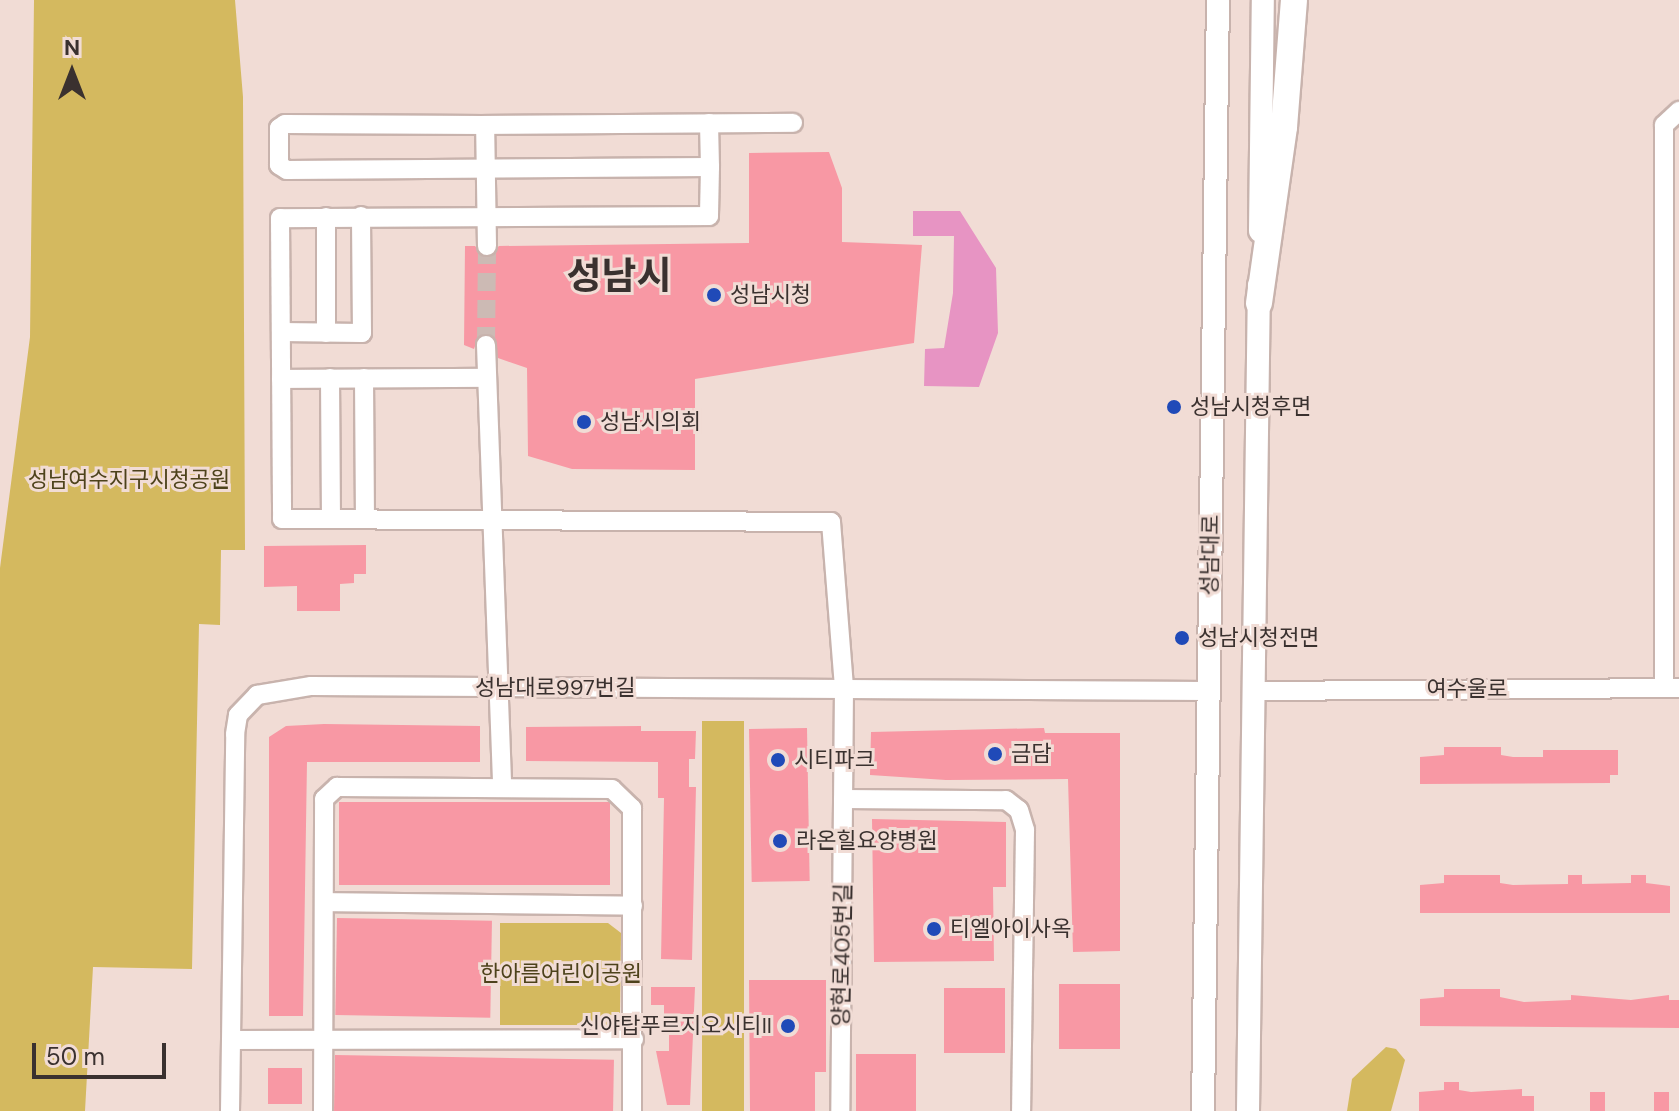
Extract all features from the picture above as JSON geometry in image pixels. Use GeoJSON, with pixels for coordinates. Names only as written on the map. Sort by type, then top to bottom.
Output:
{"type":"FeatureCollection","features":[{"type":"Feature","properties":{"kind":"highway"},"geometry":{"type":"LineString","coordinates":[[1259,303],[1284,127],[1294,0]]}},
{"type":"Feature","properties":{"kind":"main road"},"geometry":{"type":"LineString","coordinates":[[1200,0],[1218,57]]}},
{"type":"Feature","properties":{"kind":"main road","name":"성남대로"},"geometry":{"type":"LineString","coordinates":[[1203,1111],[1218,0]]}},
{"type":"Feature","properties":{"kind":"main road","name":"성남대로"},"geometry":{"type":"LineString","coordinates":[[1248,1111],[1263,0]]}},
{"type":"Feature","properties":{"kind":"street"},"geometry":{"type":"LineString","coordinates":[[1672,688],[1672,233],[1664,125],[1679,111]]}},
{"type":"Feature","properties":{"kind":"street"},"geometry":{"type":"LineString","coordinates":[[491,524],[461,518],[282,519],[280,218],[709,216],[709,123]]}},
{"type":"Feature","properties":{"kind":"street"},"geometry":{"type":"LineString","coordinates":[[710,167],[287,170],[279,165],[279,128],[285,124],[793,123]]}},
{"type":"Feature","properties":{"kind":"street"},"geometry":{"type":"LineString","coordinates":[[485,125],[487,246]]}},
{"type":"Feature","properties":{"kind":"street"},"geometry":{"type":"LineString","coordinates":[[281,332],[362,333],[361,216]]}},
{"type":"Feature","properties":{"kind":"street"},"geometry":{"type":"LineString","coordinates":[[326,217],[326,333]]}},
{"type":"Feature","properties":{"kind":"street"},"geometry":{"type":"LineString","coordinates":[[486,345],[491,524],[501,688],[502,788]]}},
{"type":"Feature","properties":{"kind":"street"},"geometry":{"type":"LineString","coordinates":[[330,378],[331,519]]}},
{"type":"Feature","properties":{"kind":"street"},"geometry":{"type":"LineString","coordinates":[[364,378],[365,518]]}},
{"type":"Feature","properties":{"kind":"street"},"geometry":{"type":"LineString","coordinates":[[281,379],[487,378]]}},
{"type":"Feature","properties":{"kind":"street","name":"양현로405번길"},"geometry":{"type":"LineString","coordinates":[[491,524],[831,522],[844,688],[840,1111]]}},
{"type":"Feature","properties":{"kind":"street","name":"성남대로997번길"},"geometry":{"type":"LineString","coordinates":[[230,1111],[235,734],[238,715],[246,704],[271,691],[311,686],[1208,691]]}},
{"type":"Feature","properties":{"kind":"street","name":"여수울로"},"geometry":{"type":"LineString","coordinates":[[1254,691],[1672,688]]}},
{"type":"Feature","properties":{"kind":"street"},"geometry":{"type":"LineString","coordinates":[[323,1111],[324,799],[337,787],[612,789],[632,808],[632,1111]]}},
{"type":"Feature","properties":{"kind":"street"},"geometry":{"type":"LineString","coordinates":[[843,799],[1006,800],[1019,810],[1025,830],[1021,1111]]}},
{"type":"Feature","properties":{"kind":"street"},"geometry":{"type":"LineString","coordinates":[[325,902],[633,906]]}},
{"type":"Feature","properties":{"kind":"street"},"geometry":{"type":"LineString","coordinates":[[232,1040],[634,1039]]}},
{"type":"Feature","properties":{"kind":"green space","name":"성남여수지구시청공원"},"geometry":{"type":"Polygon","coordinates":[[[34,0],[235,0],[243,97],[245,550],[221,550],[220,625],[199,624],[192,969],[93,967],[85,1111],[0,1111],[0,568],[30,337],[34,0]]]}},
{"type":"Feature","properties":{"kind":"green space"},"geometry":{"type":"Polygon","coordinates":[[[702,721],[744,721],[744,1111],[702,1111],[702,721]]]}},
{"type":"Feature","properties":{"kind":"green space","name":"한아름어린이공원"},"geometry":{"type":"Polygon","coordinates":[[[500,923],[608,923],[621,933],[620,1015],[607,1025],[500,1025],[500,923]]]}},
{"type":"Feature","properties":{"kind":"green space"},"geometry":{"type":"Polygon","coordinates":[[[1386,1047],[1396,1049],[1405,1060],[1391,1111],[1347,1111],[1352,1079],[1386,1047]]]}},
{"type":"Feature","properties":{"kind":"shaded area"},"geometry":{"type":"Polygon","coordinates":[[[913,211],[960,211],[996,268],[998,333],[979,387],[924,386],[925,349],[944,348],[953,293],[954,236],[913,236],[913,211]]]}},
{"type":"Feature","properties":{"kind":"building"},"geometry":{"type":"Polygon","coordinates":[[[829,152],[842,188],[842,242],[922,245],[914,343],[695,379],[695,470],[572,469],[528,456],[527,368],[498,358],[491,334],[479,335],[474,349],[464,345],[465,246],[475,246],[486,258],[499,246],[749,243],[749,153],[829,152]]]}},
{"type":"Feature","properties":{"kind":"building"},"geometry":{"type":"Polygon","coordinates":[[[366,545],[366,574],[354,574],[354,583],[340,584],[340,611],[297,611],[297,586],[264,587],[264,546],[366,545]]]}},
{"type":"Feature","properties":{"kind":"building"},"geometry":{"type":"Polygon","coordinates":[[[286,726],[480,726],[480,762],[307,762],[303,1016],[269,1016],[269,737],[286,726]]]}},
{"type":"Feature","properties":{"kind":"building"},"geometry":{"type":"Polygon","coordinates":[[[641,726],[641,731],[696,731],[695,759],[689,759],[689,787],[696,787],[692,960],[661,959],[664,798],[658,798],[658,762],[526,761],[526,727],[641,726]]]}},
{"type":"Feature","properties":{"kind":"building"},"geometry":{"type":"Polygon","coordinates":[[[807,728],[810,881],[752,882],[749,729],[807,728]]]}},
{"type":"Feature","properties":{"kind":"building"},"geometry":{"type":"Polygon","coordinates":[[[1044,728],[1045,733],[1120,733],[1120,951],[1073,952],[1068,779],[946,780],[870,775],[871,732],[1044,728]]]}},
{"type":"Feature","properties":{"kind":"building"},"geometry":{"type":"Polygon","coordinates":[[[1444,747],[1501,747],[1501,755],[1513,757],[1543,757],[1543,750],[1618,750],[1618,775],[1610,775],[1610,783],[1420,784],[1420,757],[1444,755],[1444,747]]]}},
{"type":"Feature","properties":{"kind":"building"},"geometry":{"type":"Polygon","coordinates":[[[339,802],[610,802],[610,885],[339,885],[339,802]]]}},
{"type":"Feature","properties":{"kind":"building"},"geometry":{"type":"Polygon","coordinates":[[[872,819],[1006,822],[1006,887],[993,887],[994,961],[874,962],[872,819]]]}},
{"type":"Feature","properties":{"kind":"building"},"geometry":{"type":"Polygon","coordinates":[[[1444,875],[1500,875],[1500,883],[1513,885],[1568,884],[1568,875],[1582,875],[1582,884],[1631,883],[1631,875],[1646,875],[1646,883],[1670,886],[1670,913],[1420,913],[1420,885],[1444,883],[1444,875]]]}},
{"type":"Feature","properties":{"kind":"building"},"geometry":{"type":"Polygon","coordinates":[[[337,918],[492,921],[490,1018],[335,1015],[337,918]]]}},
{"type":"Feature","properties":{"kind":"building","name":"신야탑푸르지오시티II"},"geometry":{"type":"Polygon","coordinates":[[[749,980],[826,980],[826,1072],[815,1072],[815,1111],[750,1111],[749,980]]]}},
{"type":"Feature","properties":{"kind":"building"},"geometry":{"type":"Polygon","coordinates":[[[1059,984],[1120,984],[1120,1049],[1059,1049],[1059,984]]]}},
{"type":"Feature","properties":{"kind":"building"},"geometry":{"type":"Polygon","coordinates":[[[651,987],[695,987],[690,1105],[667,1105],[656,1051],[669,1051],[669,1023],[664,1023],[664,1005],[651,1005],[651,987]]]}},
{"type":"Feature","properties":{"kind":"building"},"geometry":{"type":"Polygon","coordinates":[[[944,988],[1005,988],[1005,1053],[944,1053],[944,988]]]}},
{"type":"Feature","properties":{"kind":"building"},"geometry":{"type":"Polygon","coordinates":[[[1444,989],[1500,989],[1500,997],[1524,1002],[1571,1000],[1571,995],[1631,1000],[1669,995],[1669,1000],[1679,1000],[1679,1028],[1420,1026],[1420,999],[1444,997],[1444,989]]]}},
{"type":"Feature","properties":{"kind":"building"},"geometry":{"type":"Polygon","coordinates":[[[856,1054],[916,1054],[916,1111],[856,1111],[856,1054]]]}},
{"type":"Feature","properties":{"kind":"building"},"geometry":{"type":"Polygon","coordinates":[[[335,1055],[614,1060],[613,1111],[334,1111],[335,1055]]]}},
{"type":"Feature","properties":{"kind":"building"},"geometry":{"type":"Polygon","coordinates":[[[268,1068],[302,1068],[302,1104],[268,1104],[268,1068]]]}},
{"type":"Feature","properties":{"kind":"building"},"geometry":{"type":"Polygon","coordinates":[[[1444,1082],[1459,1082],[1459,1090],[1471,1092],[1522,1089],[1522,1096],[1534,1096],[1534,1111],[1419,1111],[1419,1092],[1444,1090],[1444,1082]]]}},
{"type":"Feature","properties":{"kind":"building"},"geometry":{"type":"Polygon","coordinates":[[[1590,1092],[1605,1092],[1605,1111],[1590,1111],[1590,1092]]]}},
{"type":"Feature","properties":{"kind":"building"},"geometry":{"type":"Polygon","coordinates":[[[1654,1092],[1669,1092],[1669,1111],[1654,1111],[1654,1092]]]}},
{"type":"Feature","properties":{"kind":"tunnel"},"geometry":{"type":"LineString","coordinates":[[486,345],[487,246]]}},
{"type":"Feature","properties":{"kind":"place","name":"성남시청"},"geometry":{"type":"Point","coordinates":[714,295]}},
{"type":"Feature","properties":{"kind":"place","name":"성남시청후면"},"geometry":{"type":"Point","coordinates":[1174,407]}},
{"type":"Feature","properties":{"kind":"place","name":"성남시의회"},"geometry":{"type":"Point","coordinates":[584,422]}},
{"type":"Feature","properties":{"kind":"place","name":"성남시청전면"},"geometry":{"type":"Point","coordinates":[1182,638]}},
{"type":"Feature","properties":{"kind":"place","name":"금담"},"geometry":{"type":"Point","coordinates":[995,754]}},
{"type":"Feature","properties":{"kind":"place","name":"시티파크"},"geometry":{"type":"Point","coordinates":[778,760]}},
{"type":"Feature","properties":{"kind":"place","name":"라온힐요양병원"},"geometry":{"type":"Point","coordinates":[780,841]}},
{"type":"Feature","properties":{"kind":"place","name":"티엘아이사옥"},"geometry":{"type":"Point","coordinates":[934,929]}},
{"type":"Feature","properties":{"kind":"place","name":"신야탑푸르지오시티II"},"geometry":{"type":"Point","coordinates":[788,1026]}},
{"type":"Feature","properties":{"kind":"district","name":"성남시"},"geometry":{"type":"Point","coordinates":[619,277]}}]}
